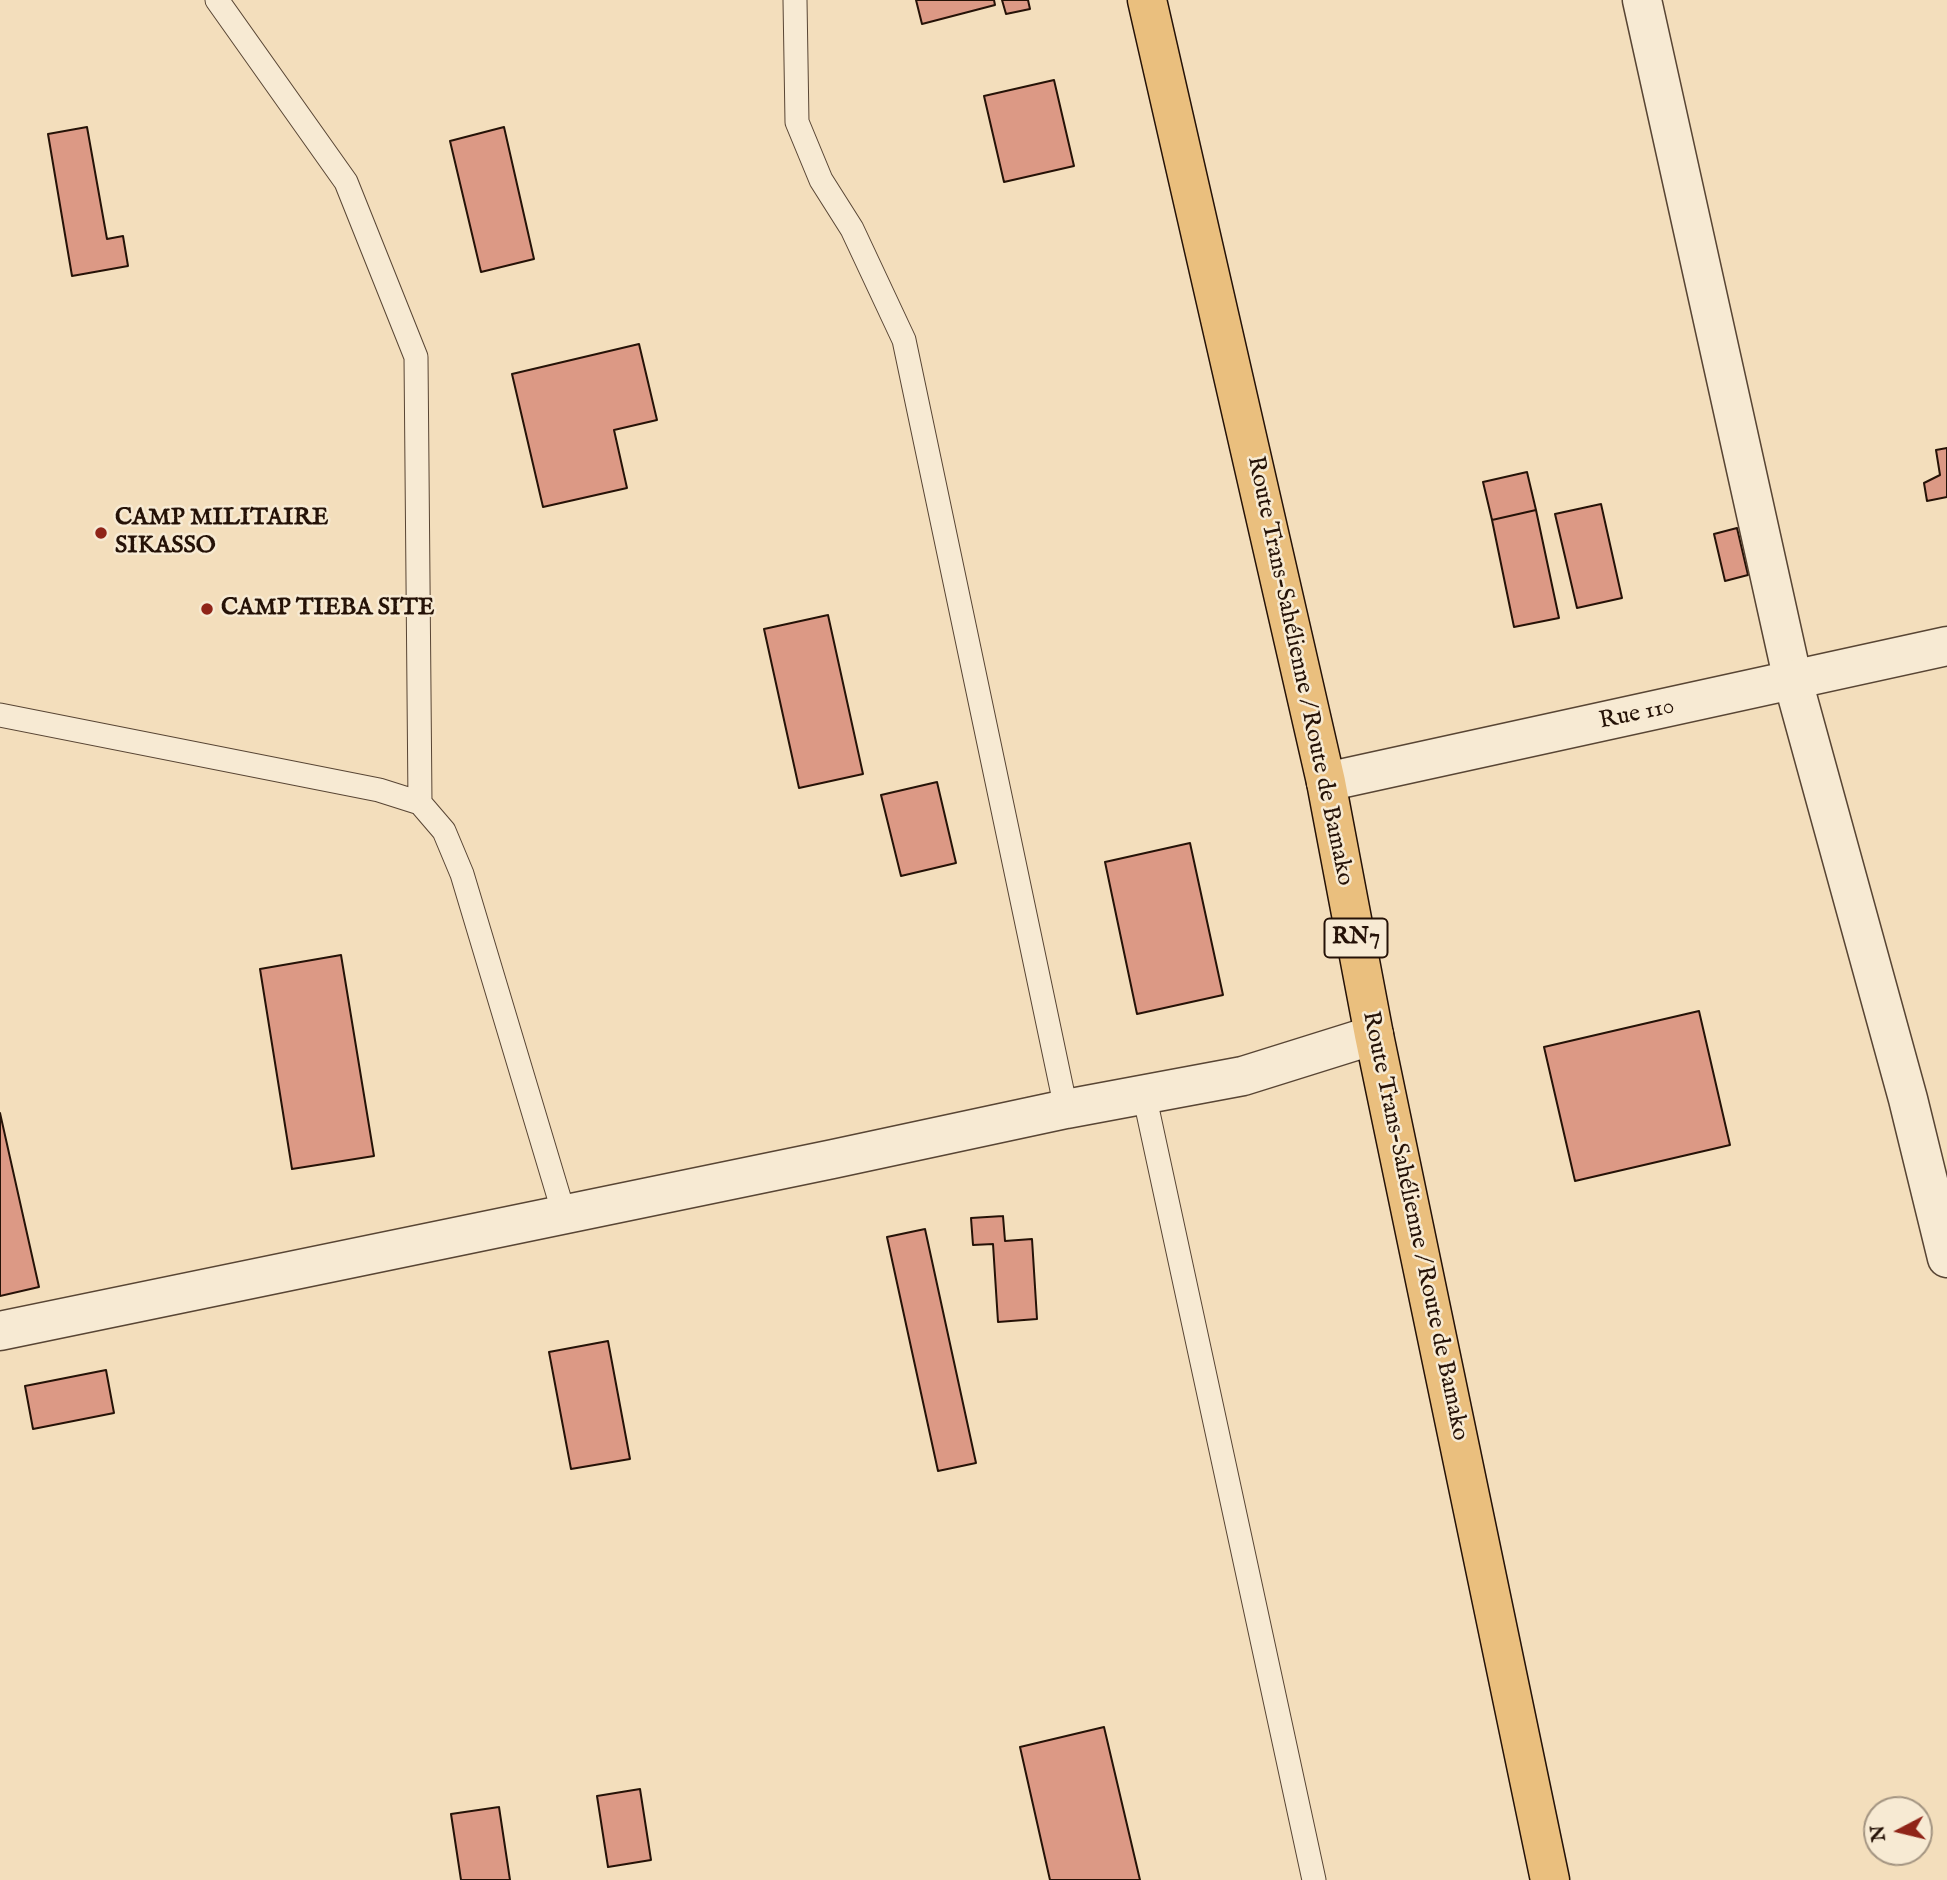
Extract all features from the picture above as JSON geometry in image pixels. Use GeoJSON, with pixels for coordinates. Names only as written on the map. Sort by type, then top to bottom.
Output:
{"type":"FeatureCollection","features":[{"type":"Feature","properties":{"kind":"highway","name":"Route Trans-Sahélienne / Route de Bamako"},"geometry":{"type":"LineString","coordinates":[[1147,0],[1326,782],[1374,1035],[1550,1880]]}},
{"type":"Feature","properties":{"kind":"street"},"geometry":{"type":"LineString","coordinates":[[1642,0],[1793,681],[1908,1099],[1947,1258]]}},
{"type":"Feature","properties":{"kind":"street","name":"Rue 110"},"geometry":{"type":"LineString","coordinates":[[1326,782],[1947,646]]}},
{"type":"Feature","properties":{"kind":"street"},"geometry":{"type":"LineString","coordinates":[[0,1331],[1066,1109],[1242,1076],[1374,1035]]}},
{"type":"Feature","properties":{"kind":"lane"},"geometry":{"type":"LineString","coordinates":[[217,0],[346,182],[416,358],[420,803]]}},
{"type":"Feature","properties":{"kind":"lane"},"geometry":{"type":"LineString","coordinates":[[795,0],[797,122],[821,180],[852,229],[904,340],[1066,1109]]}},
{"type":"Feature","properties":{"kind":"lane"},"geometry":{"type":"LineString","coordinates":[[0,715],[379,790],[420,803],[444,831],[462,874],[564,1214]]}},
{"type":"Feature","properties":{"kind":"lane"},"geometry":{"type":"LineString","coordinates":[[1144,1094],[1314,1880]]}},
{"type":"Feature","properties":{"kind":"building"},"geometry":{"type":"Polygon","coordinates":[[[916,0],[994,0],[995,5],[922,24],[916,0]]]}},
{"type":"Feature","properties":{"kind":"building"},"geometry":{"type":"Polygon","coordinates":[[[1002,0],[1028,0],[1030,9],[1006,14],[1002,0]]]}},
{"type":"Feature","properties":{"kind":"building"},"geometry":{"type":"Polygon","coordinates":[[[1054,80],[1074,166],[1004,182],[984,96],[1054,80]]]}},
{"type":"Feature","properties":{"kind":"building"},"geometry":{"type":"Polygon","coordinates":[[[87,127],[107,239],[123,236],[128,266],[72,276],[48,134],[87,127]]]}},
{"type":"Feature","properties":{"kind":"building"},"geometry":{"type":"Polygon","coordinates":[[[504,127],[534,259],[481,272],[450,141],[504,127]]]}},
{"type":"Feature","properties":{"kind":"building"},"geometry":{"type":"Polygon","coordinates":[[[639,344],[657,420],[614,430],[627,488],[543,507],[512,374],[639,344]]]}},
{"type":"Feature","properties":{"kind":"building"},"geometry":{"type":"Polygon","coordinates":[[[1947,448],[1947,497],[1927,501],[1924,483],[1940,475],[1936,450],[1947,448]]]}},
{"type":"Feature","properties":{"kind":"building"},"geometry":{"type":"Polygon","coordinates":[[[1527,472],[1536,510],[1492,520],[1483,482],[1527,472]]]}},
{"type":"Feature","properties":{"kind":"building"},"geometry":{"type":"Polygon","coordinates":[[[1601,504],[1622,598],[1577,608],[1555,514],[1601,504]]]}},
{"type":"Feature","properties":{"kind":"building"},"geometry":{"type":"Polygon","coordinates":[[[1536,510],[1559,618],[1514,627],[1492,520],[1536,510]]]}},
{"type":"Feature","properties":{"kind":"building"},"geometry":{"type":"Polygon","coordinates":[[[1737,528],[1748,575],[1725,581],[1714,534],[1737,528]]]}},
{"type":"Feature","properties":{"kind":"building"},"geometry":{"type":"Polygon","coordinates":[[[828,615],[863,774],[799,788],[764,629],[828,615]]]}},
{"type":"Feature","properties":{"kind":"building"},"geometry":{"type":"Polygon","coordinates":[[[937,782],[956,863],[901,876],[881,795],[937,782]]]}},
{"type":"Feature","properties":{"kind":"building"},"geometry":{"type":"Polygon","coordinates":[[[1190,843],[1223,995],[1137,1014],[1105,862],[1190,843]]]}},
{"type":"Feature","properties":{"kind":"building"},"geometry":{"type":"Polygon","coordinates":[[[341,955],[374,1156],[292,1169],[260,969],[341,955]]]}},
{"type":"Feature","properties":{"kind":"building"},"geometry":{"type":"Polygon","coordinates":[[[1699,1011],[1730,1145],[1575,1181],[1544,1047],[1699,1011]]]}},
{"type":"Feature","properties":{"kind":"building"},"geometry":{"type":"Polygon","coordinates":[[[0,1113],[39,1287],[0,1296],[0,1113]]]}},
{"type":"Feature","properties":{"kind":"building"},"geometry":{"type":"Polygon","coordinates":[[[1003,1216],[1005,1241],[1032,1239],[1037,1319],[998,1322],[993,1244],[973,1245],[971,1218],[1003,1216]]]}},
{"type":"Feature","properties":{"kind":"building"},"geometry":{"type":"Polygon","coordinates":[[[925,1229],[976,1463],[938,1471],[887,1237],[925,1229]]]}},
{"type":"Feature","properties":{"kind":"building"},"geometry":{"type":"Polygon","coordinates":[[[608,1341],[630,1459],[571,1469],[549,1352],[608,1341]]]}},
{"type":"Feature","properties":{"kind":"building"},"geometry":{"type":"Polygon","coordinates":[[[106,1370],[114,1413],[33,1429],[25,1386],[106,1370]]]}},
{"type":"Feature","properties":{"kind":"building"},"geometry":{"type":"Polygon","coordinates":[[[1104,1727],[1140,1880],[1050,1880],[1020,1747],[1104,1727]]]}},
{"type":"Feature","properties":{"kind":"building"},"geometry":{"type":"Polygon","coordinates":[[[640,1789],[651,1860],[608,1867],[597,1796],[640,1789]]]}},
{"type":"Feature","properties":{"kind":"building"},"geometry":{"type":"Polygon","coordinates":[[[499,1807],[510,1880],[461,1880],[451,1814],[499,1807]]]}},
{"type":"Feature","properties":{"kind":"place","name":"CAMP MILITAIRE SIKASSO"},"geometry":{"type":"Point","coordinates":[101,533]}},
{"type":"Feature","properties":{"kind":"place","name":"CAMP TIEBA SITE"},"geometry":{"type":"Point","coordinates":[207,609]}}]}
